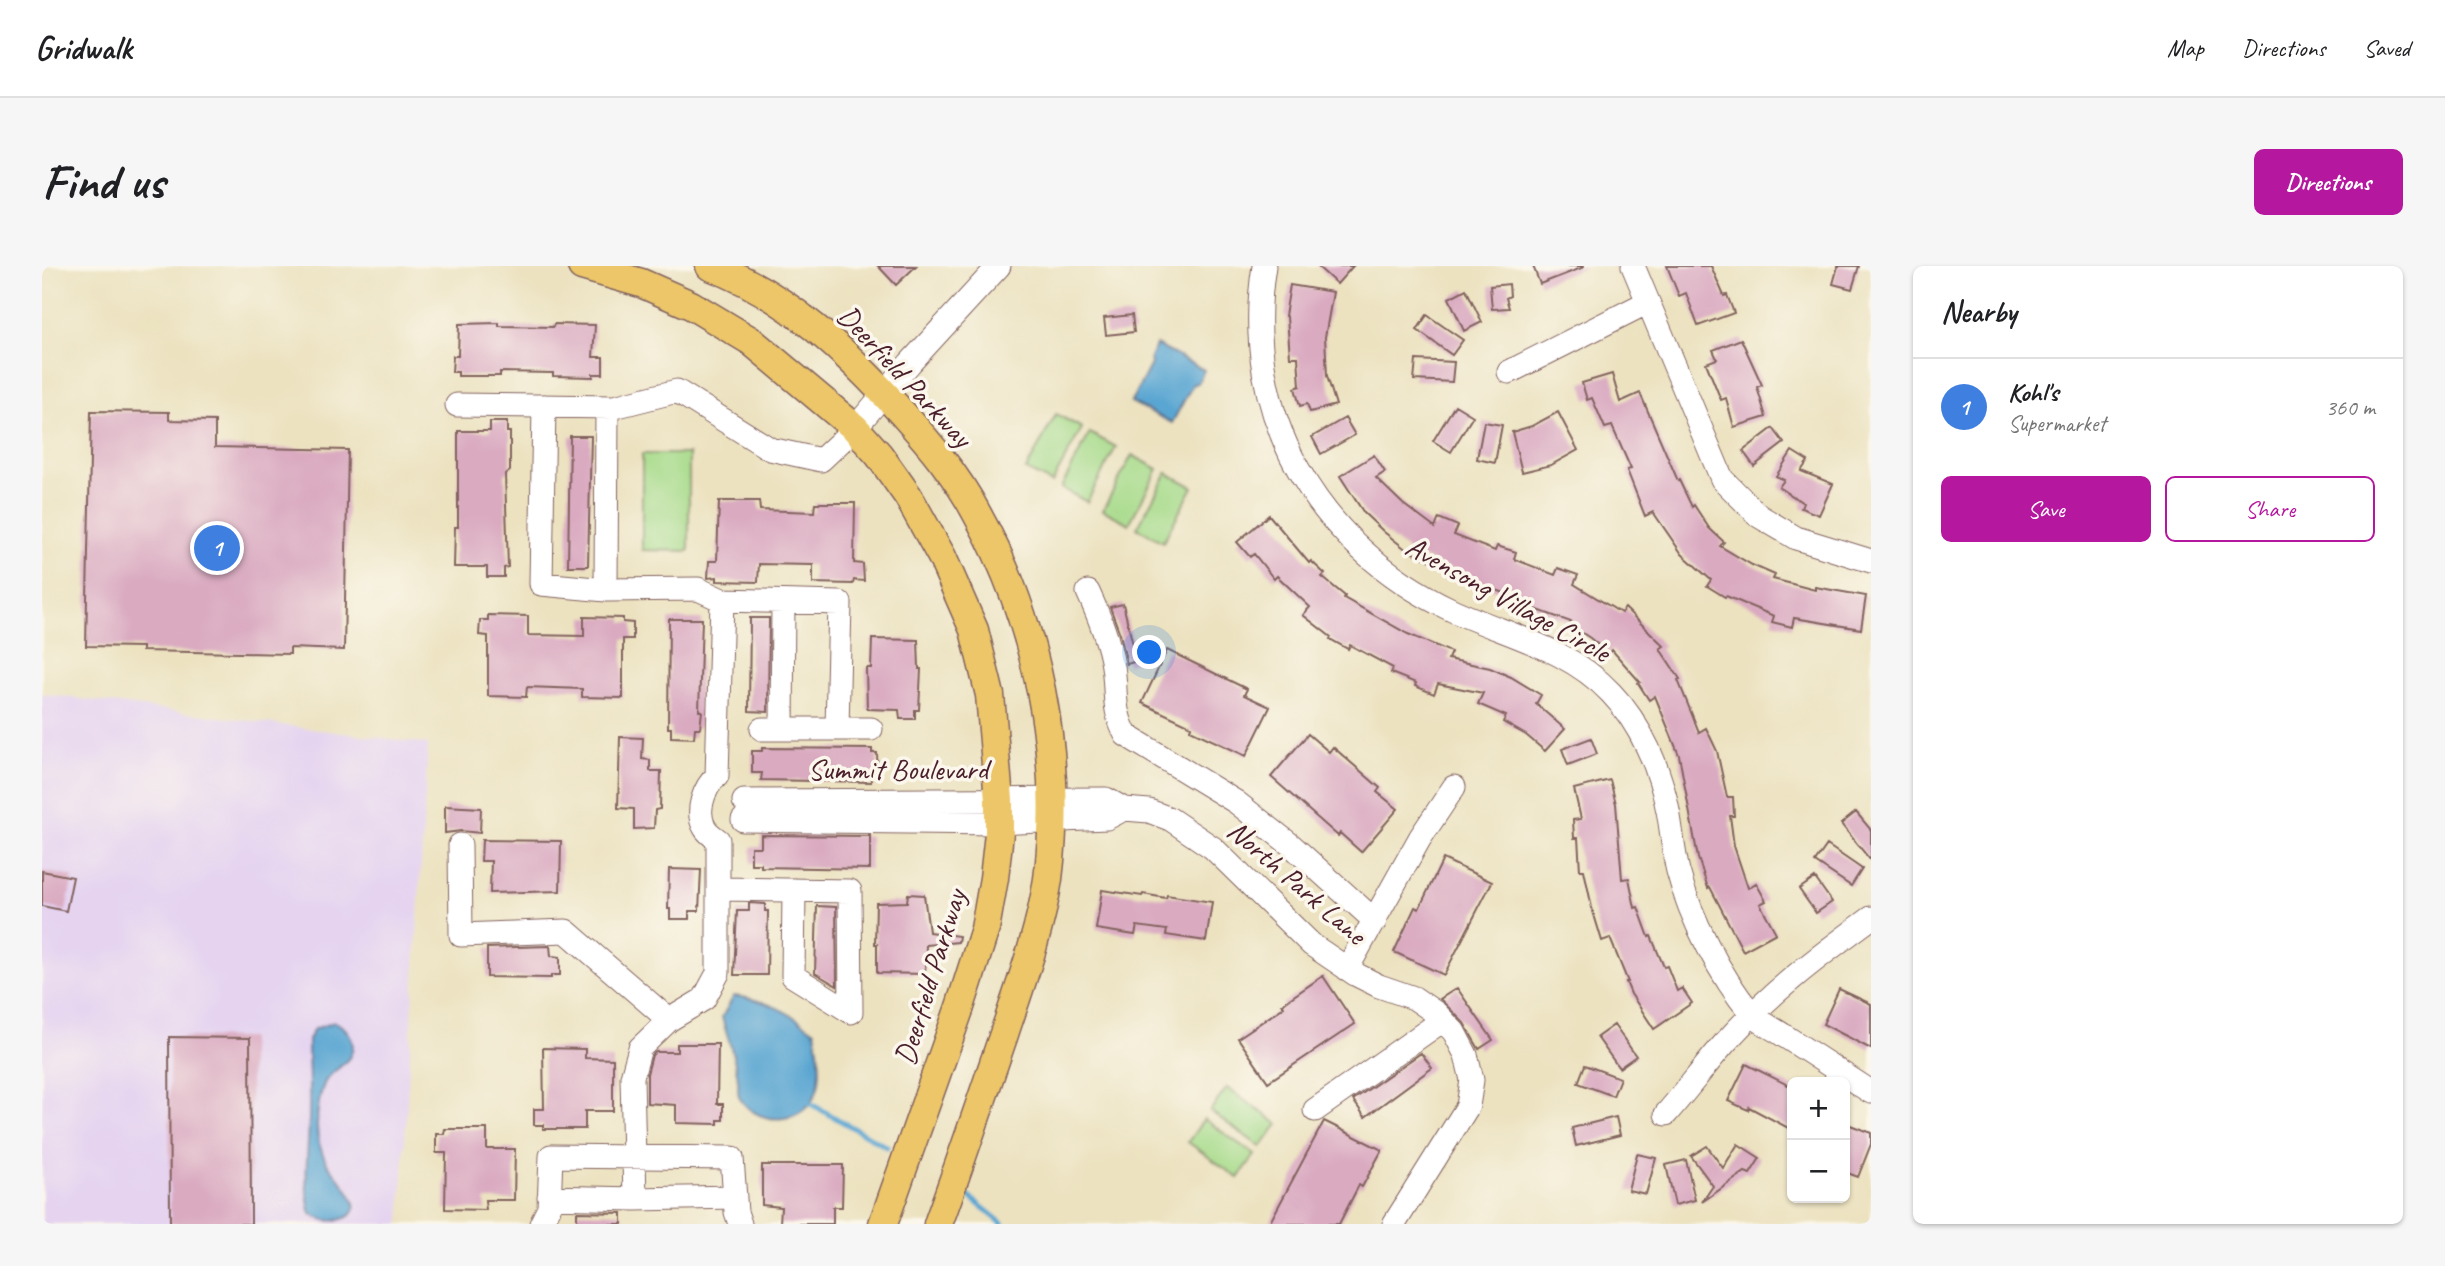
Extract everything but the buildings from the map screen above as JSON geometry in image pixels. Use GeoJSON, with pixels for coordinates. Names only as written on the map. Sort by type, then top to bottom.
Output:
{"type":"FeatureCollection","features":[{"type":"Feature","properties":{"kind":"main road","name":"Deerfield Parkway"},"geometry":{"type":"LineString","coordinates":[[582,266],[641,283],[691,305],[751,341],[855,428],[879,455],[908,496],[942,556],[974,630],[990,695],[999,811],[985,929],[883,1224]]}},
{"type":"Feature","properties":{"kind":"main road","name":"Deerfield Parkway"},"geometry":{"type":"LineString","coordinates":[[710,266],[728,272],[806,318],[885,393],[933,446],[976,511],[1010,581],[1031,646],[1046,725],[1052,810],[1047,880],[1031,953],[938,1224]]}},
{"type":"Feature","properties":{"kind":"street"},"geometry":{"type":"LineString","coordinates":[[457,405],[614,407],[677,391],[770,449],[821,460],[855,428],[999,266]]}},
{"type":"Feature","properties":{"kind":"street"},"geometry":{"type":"LineString","coordinates":[[1633,266],[1722,479],[1759,516],[1796,538],[1871,561]]}},
{"type":"Feature","properties":{"kind":"street","name":"Avensong Village Circle"},"geometry":{"type":"LineString","coordinates":[[1259,269],[1262,356],[1269,394],[1286,444],[1309,490],[1353,541],[1403,582],[1448,608],[1546,648],[1611,692],[1629,716],[1653,762],[1668,812],[1678,870],[1695,919],[1719,965],[1752,1015],[1871,1092]]}},
{"type":"Feature","properties":{"kind":"street"},"geometry":{"type":"LineString","coordinates":[[1509,372],[1648,302]]}},
{"type":"Feature","properties":{"kind":"street"},"geometry":{"type":"LineString","coordinates":[[544,406],[541,584],[606,590],[698,589],[722,600],[840,603],[837,728]]}},
{"type":"Feature","properties":{"kind":"street"},"geometry":{"type":"LineString","coordinates":[[606,590],[607,407]]}},
{"type":"Feature","properties":{"kind":"street"},"geometry":{"type":"LineString","coordinates":[[1088,593],[1107,641],[1113,667],[1116,718],[1126,735],[1236,802],[1291,845],[1375,921]]}},
{"type":"Feature","properties":{"kind":"street"},"geometry":{"type":"LineString","coordinates":[[635,1199],[632,1077],[640,1048],[669,1020],[705,999],[718,974],[718,840],[705,828],[702,816],[703,795],[716,776],[722,600]]}},
{"type":"Feature","properties":{"kind":"street"},"geometry":{"type":"LineString","coordinates":[[783,602],[772,729],[871,729]]}},
{"type":"Feature","properties":{"kind":"street"},"geometry":{"type":"LineString","coordinates":[[716,776],[737,789],[743,811],[738,829],[718,840]]}},
{"type":"Feature","properties":{"kind":"street"},"geometry":{"type":"LineString","coordinates":[[1347,969],[1420,838],[1454,787]]}},
{"type":"Feature","properties":{"kind":"street","name":"North Park Lane"},"geometry":{"type":"LineString","coordinates":[[1052,810],[1107,818],[1124,809],[1150,811],[1170,819],[1213,848],[1312,945],[1347,969],[1379,986],[1414,998],[1436,1013],[1454,1032],[1466,1055],[1472,1080],[1468,1106],[1394,1224]]}},
{"type":"Feature","properties":{"kind":"street","name":"Summit Boulevard"},"geometry":{"type":"LineString","coordinates":[[743,811],[1052,810]]}},
{"type":"Feature","properties":{"kind":"street"},"geometry":{"type":"LineString","coordinates":[[460,845],[461,935],[566,931],[669,1020]]}},
{"type":"Feature","properties":{"kind":"street"},"geometry":{"type":"LineString","coordinates":[[719,888],[850,891],[851,1012],[793,976],[794,890]]}},
{"type":"Feature","properties":{"kind":"street"},"geometry":{"type":"LineString","coordinates":[[1666,1114],[1752,1015],[1819,956],[1871,918]]}},
{"type":"Feature","properties":{"kind":"street"},"geometry":{"type":"LineString","coordinates":[[1315,1110],[1443,1020]]}},
{"type":"Feature","properties":{"kind":"street"},"geometry":{"type":"LineString","coordinates":[[541,1224],[549,1208],[551,1156],[732,1158],[736,1212],[740,1224]]}},
{"type":"Feature","properties":{"kind":"street"},"geometry":{"type":"LineString","coordinates":[[549,1197],[735,1197]]}},
{"type":"Feature","properties":{"kind":"shaded area"},"geometry":{"type":"Polygon","coordinates":[[[42,694],[428,744],[400,1224],[42,1224],[42,694]]]}},
{"type":"Feature","properties":{"kind":"green space"},"geometry":{"type":"Polygon","coordinates":[[[1056,414],[1082,428],[1052,483],[1026,470],[1056,414]]]}},
{"type":"Feature","properties":{"kind":"green space"},"geometry":{"type":"Polygon","coordinates":[[[1090,433],[1116,447],[1087,502],[1061,488],[1090,433]]]}},
{"type":"Feature","properties":{"kind":"green space"},"geometry":{"type":"Polygon","coordinates":[[[642,454],[689,454],[689,551],[642,550],[642,454]]]}},
{"type":"Feature","properties":{"kind":"green space"},"geometry":{"type":"Polygon","coordinates":[[[1132,455],[1158,469],[1129,524],[1103,510],[1132,455]]]}},
{"type":"Feature","properties":{"kind":"green space"},"geometry":{"type":"Polygon","coordinates":[[[1167,473],[1193,487],[1163,542],[1137,528],[1167,473]]]}},
{"type":"Feature","properties":{"kind":"green space"},"geometry":{"type":"Polygon","coordinates":[[[1227,1088],[1278,1124],[1261,1147],[1210,1111],[1227,1088]]]}},
{"type":"Feature","properties":{"kind":"green space"},"geometry":{"type":"Polygon","coordinates":[[[1204,1119],[1255,1155],[1238,1178],[1188,1142],[1204,1119]]]}},
{"type":"Feature","properties":{"kind":"water"},"geometry":{"type":"Polygon","coordinates":[[[1156,345],[1204,370],[1198,383],[1193,384],[1172,423],[1131,402],[1151,364],[1150,358],[1156,345]]]}},
{"type":"Feature","properties":{"kind":"water"},"geometry":{"type":"Polygon","coordinates":[[[734,996],[757,1000],[777,1008],[815,1031],[819,1053],[819,1083],[812,1101],[804,1110],[782,1118],[771,1118],[749,1109],[739,1098],[735,1064],[722,1017],[734,996]]]}},
{"type":"Feature","properties":{"kind":"water"},"geometry":{"type":"Polygon","coordinates":[[[334,1022],[350,1035],[353,1045],[350,1056],[324,1084],[317,1116],[317,1132],[325,1159],[349,1192],[354,1208],[351,1215],[330,1221],[311,1214],[308,1202],[308,1040],[314,1029],[334,1022]]]}},
{"type":"Feature","properties":{"kind":"waterway"},"geometry":{"type":"LineString","coordinates":[[811,1104],[887,1147]]}},
{"type":"Feature","properties":{"kind":"waterway"},"geometry":{"type":"LineString","coordinates":[[961,1190],[1003,1224]]}},
{"type":"Feature","properties":{"kind":"place","name":"Kohl's"},"geometry":{"type":"Point","coordinates":[217,548]}}]}
